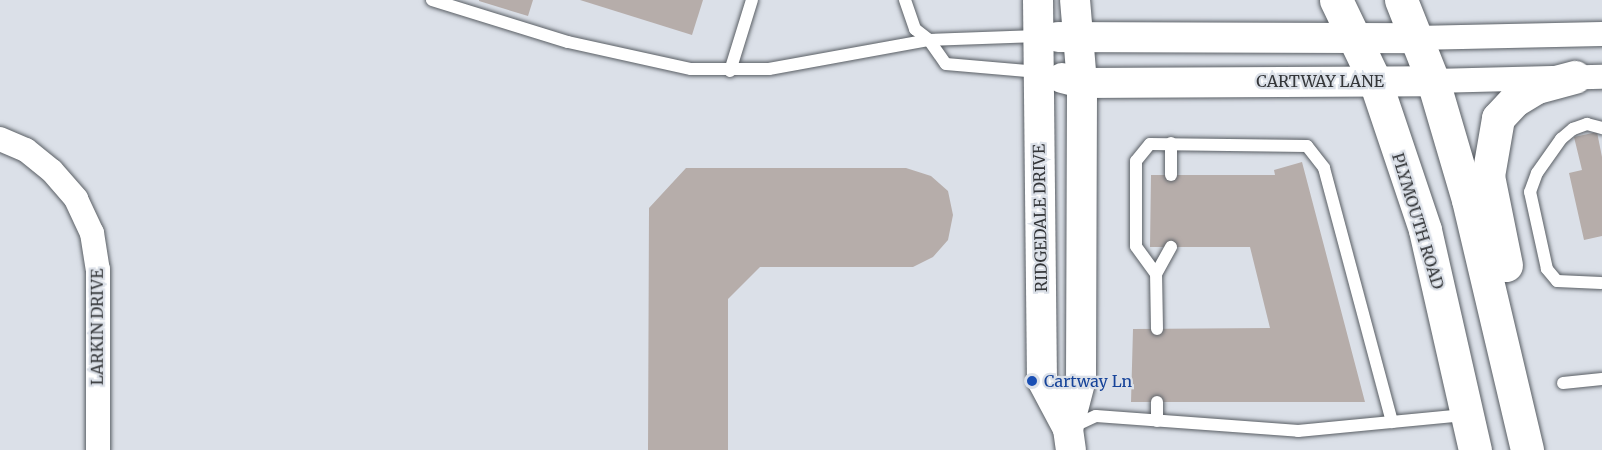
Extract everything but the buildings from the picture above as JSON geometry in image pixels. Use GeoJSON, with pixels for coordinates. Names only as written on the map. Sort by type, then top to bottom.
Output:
{"type":"FeatureCollection","features":[{"type":"Feature","properties":{"kind":"main road","name":"PLYMOUTH ROAD"},"geometry":{"type":"LineString","coordinates":[[1336,0],[1375,81],[1425,230],[1475,450]]}},
{"type":"Feature","properties":{"kind":"main road"},"geometry":{"type":"LineString","coordinates":[[1401,0],[1434,81],[1471,210],[1527,450]]}},
{"type":"Feature","properties":{"kind":"main road"},"geometry":{"type":"LineString","coordinates":[[1527,450],[1532,387],[1488,176],[1491,145],[1498,118],[1515,100],[1537,87],[1589,77]]}},
{"type":"Feature","properties":{"kind":"street","name":"RIDGEDALE DRIVE"},"geometry":{"type":"LineString","coordinates":[[1038,0],[1041,380],[1069,440]]}},
{"type":"Feature","properties":{"kind":"street"},"geometry":{"type":"LineString","coordinates":[[1069,440],[1081,379],[1082,83],[1075,0]]}},
{"type":"Feature","properties":{"kind":"street"},"geometry":{"type":"LineString","coordinates":[[1038,36],[1415,38],[1602,34]]}},
{"type":"Feature","properties":{"kind":"street","name":"CARTWAY LANE"},"geometry":{"type":"LineString","coordinates":[[1039,72],[1082,83],[1434,81],[1589,77]]}},
{"type":"Feature","properties":{"kind":"street","name":"LARKIN DRIVE"},"geometry":{"type":"LineString","coordinates":[[0,139],[26,150],[52,171],[76,199],[92,233],[98,269],[98,450]]}},
{"type":"Feature","properties":{"kind":"lane"},"geometry":{"type":"LineString","coordinates":[[432,0],[649,63],[730,71],[802,66],[929,40],[1038,36]]}},
{"type":"Feature","properties":{"kind":"lane"},"geometry":{"type":"LineString","coordinates":[[730,71],[753,0]]}},
{"type":"Feature","properties":{"kind":"lane"},"geometry":{"type":"LineString","coordinates":[[905,0],[915,29],[929,40],[946,64],[954,67],[1039,72]]}},
{"type":"Feature","properties":{"kind":"lane"},"geometry":{"type":"LineString","coordinates":[[1602,128],[1587,124],[1573,129],[1561,139],[1537,173],[1530,192],[1547,269],[1557,281],[1602,286]]}},
{"type":"Feature","properties":{"kind":"lane"},"geometry":{"type":"LineString","coordinates":[[1156,274],[1136,246],[1136,161],[1150,144],[1307,146],[1324,168],[1392,422]]}},
{"type":"Feature","properties":{"kind":"lane"},"geometry":{"type":"LineString","coordinates":[[1171,144],[1171,175]]}},
{"type":"Feature","properties":{"kind":"lane"},"geometry":{"type":"LineString","coordinates":[[1157,329],[1156,274],[1171,247]]}},
{"type":"Feature","properties":{"kind":"lane"},"geometry":{"type":"LineString","coordinates":[[1563,383],[1602,379]]}},
{"type":"Feature","properties":{"kind":"lane"},"geometry":{"type":"LineString","coordinates":[[1157,402],[1157,421]]}},
{"type":"Feature","properties":{"kind":"lane"},"geometry":{"type":"LineString","coordinates":[[1069,440],[1096,416],[1298,431],[1468,414]]}},
{"type":"Feature","properties":{"kind":"place","name":"Cartway Ln"},"geometry":{"type":"Point","coordinates":[1032,381]}}]}
